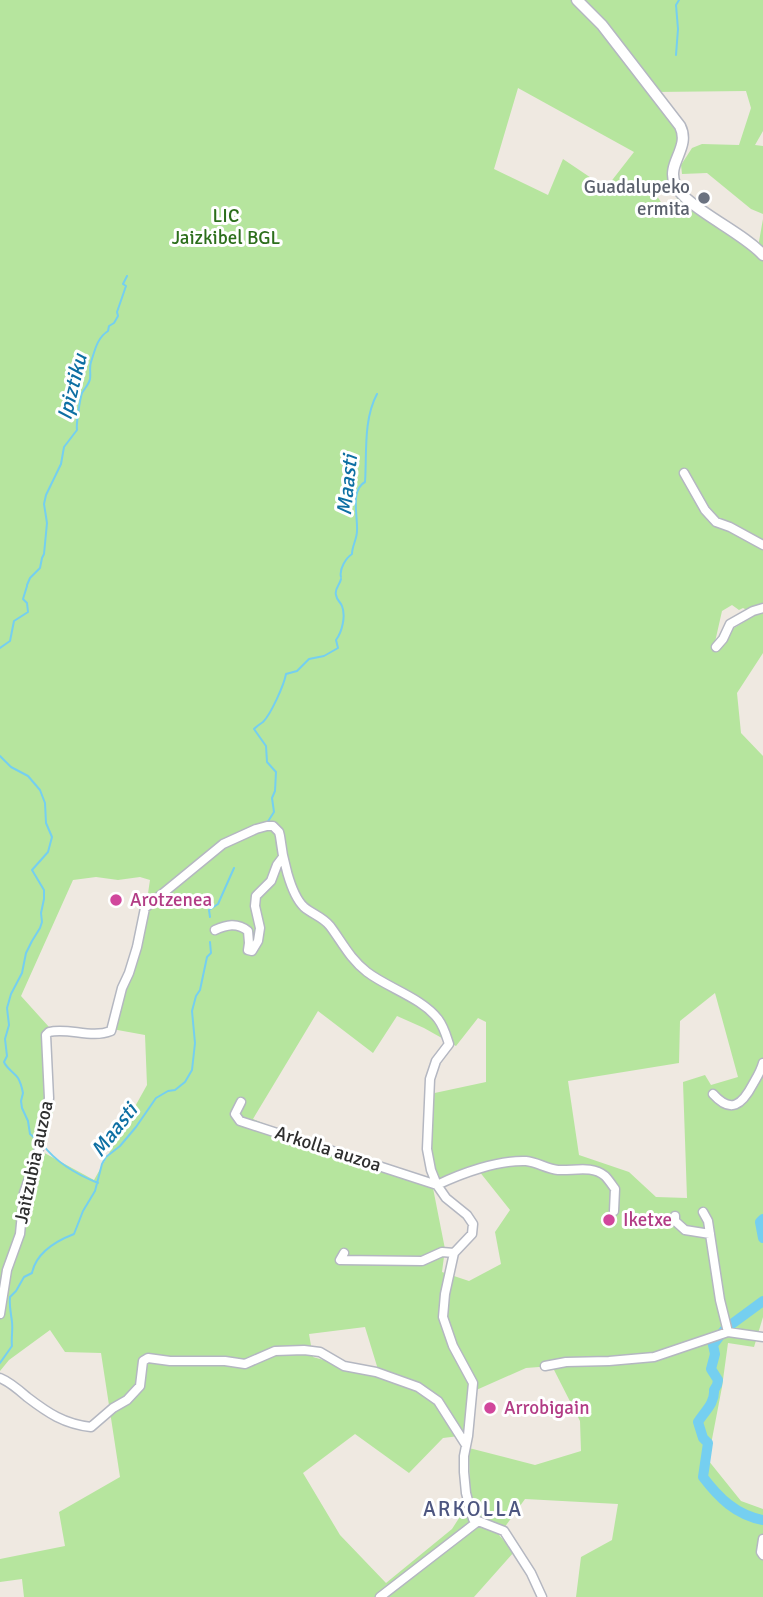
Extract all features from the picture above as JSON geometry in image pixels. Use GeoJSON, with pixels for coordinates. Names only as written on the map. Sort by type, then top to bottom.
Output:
{"type":"FeatureCollection","features":[{"type":"Feature","properties":{"kind":"street"},"geometry":{"type":"LineString","coordinates":[[577,0],[602,25],[684,134],[684,142],[674,170],[676,187],[685,198],[748,241],[763,255]]}},
{"type":"Feature","properties":{"kind":"street"},"geometry":{"type":"LineString","coordinates":[[684,473],[705,510],[716,522],[763,545]]}},
{"type":"Feature","properties":{"kind":"street"},"geometry":{"type":"LineString","coordinates":[[716,647],[730,624],[763,608]]}},
{"type":"Feature","properties":{"kind":"street","name":"Arkolla auzoa"},"geometry":{"type":"LineString","coordinates":[[145,908],[223,844],[256,829],[272,826],[279,832],[283,857],[298,900],[330,926],[348,954],[366,971],[429,1010],[443,1027],[449,1044],[436,1061],[430,1079],[427,1149],[437,1185],[446,1198],[467,1214],[473,1223],[472,1234],[454,1252],[443,1317],[453,1346],[473,1383],[464,1456],[466,1493],[470,1513],[477,1522]]}},
{"type":"Feature","properties":{"kind":"street"},"geometry":{"type":"LineString","coordinates":[[215,930],[227,924],[242,926],[248,931],[247,950],[252,951],[258,941],[260,928],[255,906],[256,896],[271,881],[283,857]]}},
{"type":"Feature","properties":{"kind":"street","name":"Jaitzubia auzoa"},"geometry":{"type":"LineString","coordinates":[[0,1314],[7,1270],[19,1234],[24,1193],[39,1149],[46,1116],[46,1035],[54,1030],[81,1033],[111,1031],[122,988],[137,947],[145,908]]}},
{"type":"Feature","properties":{"kind":"street"},"geometry":{"type":"LineString","coordinates":[[713,1094],[726,1105],[735,1105],[743,1100],[763,1063]]}},
{"type":"Feature","properties":{"kind":"street","name":"Arkolla auzoa"},"geometry":{"type":"LineString","coordinates":[[241,1102],[235,1114],[240,1121],[437,1185]]}},
{"type":"Feature","properties":{"kind":"street"},"geometry":{"type":"LineString","coordinates":[[437,1185],[457,1175],[509,1163],[528,1161],[554,1170],[589,1169],[605,1175],[615,1189],[614,1210]]}},
{"type":"Feature","properties":{"kind":"street"},"geometry":{"type":"LineString","coordinates":[[703,1212],[708,1221],[727,1328]]}},
{"type":"Feature","properties":{"kind":"street"},"geometry":{"type":"LineString","coordinates":[[675,1216],[675,1222],[685,1230],[710,1234]]}},
{"type":"Feature","properties":{"kind":"street"},"geometry":{"type":"LineString","coordinates":[[344,1253],[340,1260],[422,1261],[442,1252],[454,1252]]}},
{"type":"Feature","properties":{"kind":"street"},"geometry":{"type":"LineString","coordinates":[[545,1366],[566,1362],[654,1357],[727,1328],[763,1337]]}},
{"type":"Feature","properties":{"kind":"street"},"geometry":{"type":"LineString","coordinates":[[0,1378],[7,1380],[62,1421],[91,1427],[127,1400],[140,1386],[143,1361],[148,1357],[170,1361],[225,1361],[245,1364],[275,1351],[320,1352],[344,1366],[376,1372],[418,1387],[438,1401],[466,1445]]}},
{"type":"Feature","properties":{"kind":"street"},"geometry":{"type":"LineString","coordinates":[[380,1597],[477,1522],[504,1531],[531,1573],[542,1597]]}},
{"type":"Feature","properties":{"kind":"street"},"geometry":{"type":"LineString","coordinates":[[763,1539],[763,1555]]}},
{"type":"Feature","properties":{"kind":"green space","name":"LIC Jaizkibel BGL"},"geometry":{"type":"Polygon","coordinates":[[[0,0],[763,0],[763,131],[755,145],[763,146],[763,214],[751,209],[707,173],[682,174],[681,165],[692,148],[702,144],[739,145],[751,108],[746,91],[655,92],[680,137],[668,185],[657,196],[666,210],[668,211],[678,197],[705,219],[758,247],[763,219],[763,653],[737,693],[741,733],[763,756],[763,1317],[754,1347],[728,1343],[708,1460],[741,1501],[763,1509],[763,1597],[576,1597],[581,1557],[612,1540],[618,1504],[525,1499],[499,1535],[514,1552],[474,1597],[24,1597],[22,1579],[0,1582],[0,1559],[65,1546],[59,1512],[120,1477],[101,1353],[65,1352],[50,1330],[9,1360],[0,1371],[0,0]],[[518,88],[494,169],[548,195],[563,159],[606,188],[634,152],[518,88]],[[732,605],[722,611],[715,642],[722,643],[729,631],[752,617],[749,611],[743,608],[739,610],[732,605]],[[96,877],[73,880],[21,996],[49,1027],[53,1113],[39,1150],[94,1180],[147,1085],[145,1035],[112,1029],[124,991],[138,960],[150,880],[140,877],[118,880],[96,877]],[[715,993],[680,1021],[679,1063],[568,1081],[579,1155],[629,1172],[656,1197],[687,1198],[683,1082],[705,1075],[711,1085],[738,1077],[715,993]],[[318,1011],[253,1119],[322,1147],[432,1182],[430,1094],[486,1082],[486,1022],[478,1018],[456,1046],[397,1016],[373,1053],[318,1011]],[[475,1166],[432,1183],[445,1249],[442,1272],[469,1281],[501,1264],[495,1232],[510,1210],[475,1166]],[[365,1327],[309,1334],[313,1357],[380,1376],[365,1327]],[[552,1366],[526,1368],[474,1391],[467,1435],[443,1438],[409,1473],[355,1434],[303,1473],[340,1535],[386,1583],[452,1529],[470,1501],[469,1448],[535,1465],[581,1451],[580,1421],[552,1366]]]}},
{"type":"Feature","properties":{"kind":"waterway"},"geometry":{"type":"LineString","coordinates":[[676,55],[676,5],[679,0]]}},
{"type":"Feature","properties":{"kind":"waterway","name":"Ipiztiku"},"geometry":{"type":"LineString","coordinates":[[27,585],[40,568],[44,554],[46,495],[61,464],[64,447],[77,430],[81,396],[89,381],[90,364],[99,341],[118,316],[126,286],[123,284],[127,276]]}},
{"type":"Feature","properties":{"kind":"waterway","name":"Maasti"},"geometry":{"type":"LineString","coordinates":[[341,577],[342,567],[352,554],[356,537],[356,497],[360,486],[365,482],[366,438],[377,394]]}},
{"type":"Feature","properties":{"kind":"waterway","name":"Maasti"},"geometry":{"type":"LineString","coordinates":[[267,823],[274,812],[272,798],[276,772],[267,762],[266,746],[254,729],[270,713],[286,674],[297,671],[309,659],[324,656],[338,648],[336,640],[342,628],[344,614],[336,589],[341,579]]}},
{"type":"Feature","properties":{"kind":"waterway","name":"Ipiztiku"},"geometry":{"type":"LineString","coordinates":[[0,648],[10,641],[14,621],[28,612],[27,603],[23,599],[27,586]]}},
{"type":"Feature","properties":{"kind":"waterway","name":"Ipiztiku"},"geometry":{"type":"LineString","coordinates":[[0,756],[11,767],[28,776],[40,790],[45,803],[46,823],[52,837],[48,852],[32,870],[44,890],[42,922],[26,953],[22,973],[11,994],[7,1008],[9,1025],[5,1039],[7,1056],[4,1062],[20,1082],[23,1093],[22,1108],[30,1134],[38,1141]]}},
{"type":"Feature","properties":{"kind":"waterway","name":"Maasti"},"geometry":{"type":"LineString","coordinates":[[210,917],[209,910],[218,904],[234,868]]}},
{"type":"Feature","properties":{"kind":"waterway","name":"Maasti"},"geometry":{"type":"LineString","coordinates":[[0,1363],[12,1346],[10,1297],[24,1277],[32,1273],[42,1254],[60,1240],[74,1234],[95,1191],[106,1157],[120,1146],[156,1098],[175,1090],[185,1082],[192,1070],[195,1043],[192,1011],[207,957],[211,953],[210,942]]}},
{"type":"Feature","properties":{"kind":"waterway","name":"Ipiztiku"},"geometry":{"type":"LineString","coordinates":[[43,1145],[68,1167],[98,1183]]}},
{"type":"Feature","properties":{"kind":"waterway"},"geometry":{"type":"LineString","coordinates":[[763,1219],[760,1222],[763,1238]]}},
{"type":"Feature","properties":{"kind":"waterway"},"geometry":{"type":"LineString","coordinates":[[763,1301],[725,1329],[713,1345],[715,1354],[711,1369],[718,1380],[711,1403],[698,1422],[703,1438],[708,1443],[703,1477],[729,1504],[744,1514],[763,1520]]}},
{"type":"Feature","properties":{"kind":"place","name":"Guadalupeko ermita"},"geometry":{"type":"Point","coordinates":[704,198]}},
{"type":"Feature","properties":{"kind":"place","name":"Arotzenea"},"geometry":{"type":"Point","coordinates":[116,900]}},
{"type":"Feature","properties":{"kind":"place","name":"Iketxe"},"geometry":{"type":"Point","coordinates":[609,1220]}},
{"type":"Feature","properties":{"kind":"place","name":"Arrobigain"},"geometry":{"type":"Point","coordinates":[490,1408]}},
{"type":"Feature","properties":{"kind":"district","name":"ARKOLLA"},"geometry":{"type":"Point","coordinates":[473,1509]}}]}
